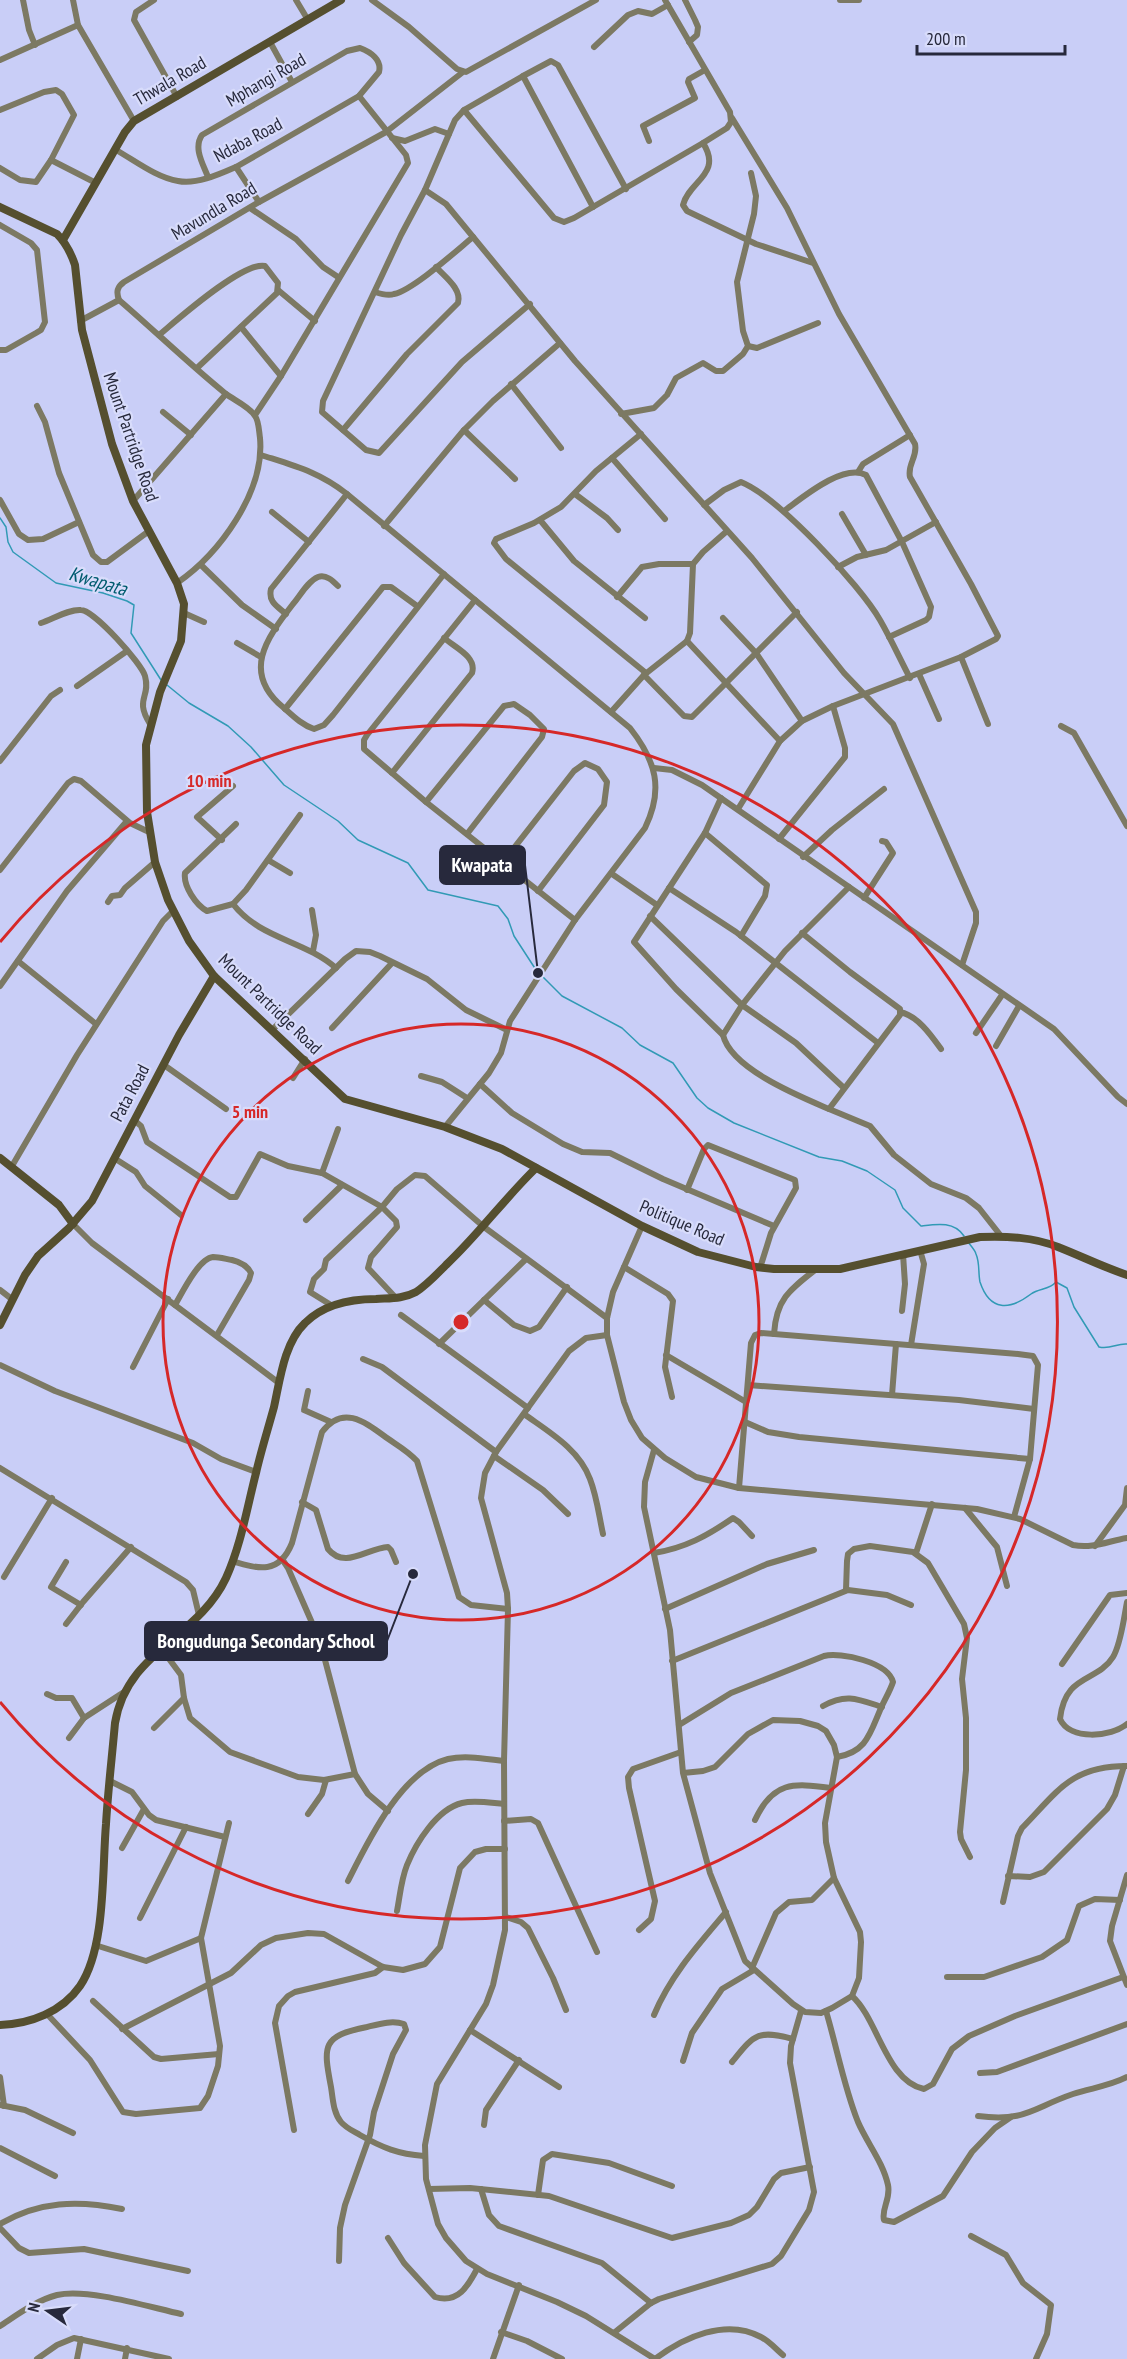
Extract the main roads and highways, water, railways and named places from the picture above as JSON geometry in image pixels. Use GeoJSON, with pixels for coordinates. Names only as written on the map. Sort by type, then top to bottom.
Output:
{"type":"FeatureCollection","features":[{"type":"Feature","properties":{"kind":"waterway","name":"Kwapata"},"geometry":{"type":"LineString","coordinates":[[0,518],[6,527],[8,542],[13,552],[56,583],[103,593],[134,605],[131,633],[161,680]]}},
{"type":"Feature","properties":{"kind":"waterway","name":"Kwapata"},"geometry":{"type":"LineString","coordinates":[[167,685],[189,703],[228,726],[251,747],[284,785],[338,821],[358,840],[408,863],[428,890],[498,906],[508,919],[514,936],[538,973]]}},
{"type":"Feature","properties":{"kind":"waterway","name":"Kwapata"},"geometry":{"type":"LineString","coordinates":[[542,976],[562,996],[622,1028],[640,1045],[673,1063],[697,1098],[708,1108],[734,1123],[819,1157],[842,1161],[867,1171],[895,1190],[903,1208],[921,1226],[939,1224],[950,1226],[964,1236]]}},
{"type":"Feature","properties":{"kind":"waterway","name":"Kwapata"},"geometry":{"type":"LineString","coordinates":[[968,1242],[977,1257],[980,1282],[984,1292],[995,1303],[1001,1305],[1016,1303],[1056,1282],[1067,1288],[1074,1307],[1099,1347],[1107,1348],[1127,1344]]}},
{"type":"Feature","properties":{"kind":"place","name":"Kwapata"},"geometry":{"type":"Point","coordinates":[538,973]}},
{"type":"Feature","properties":{"kind":"place","name":"Bongudunga Secondary School"},"geometry":{"type":"Point","coordinates":[413,1574]}}]}
